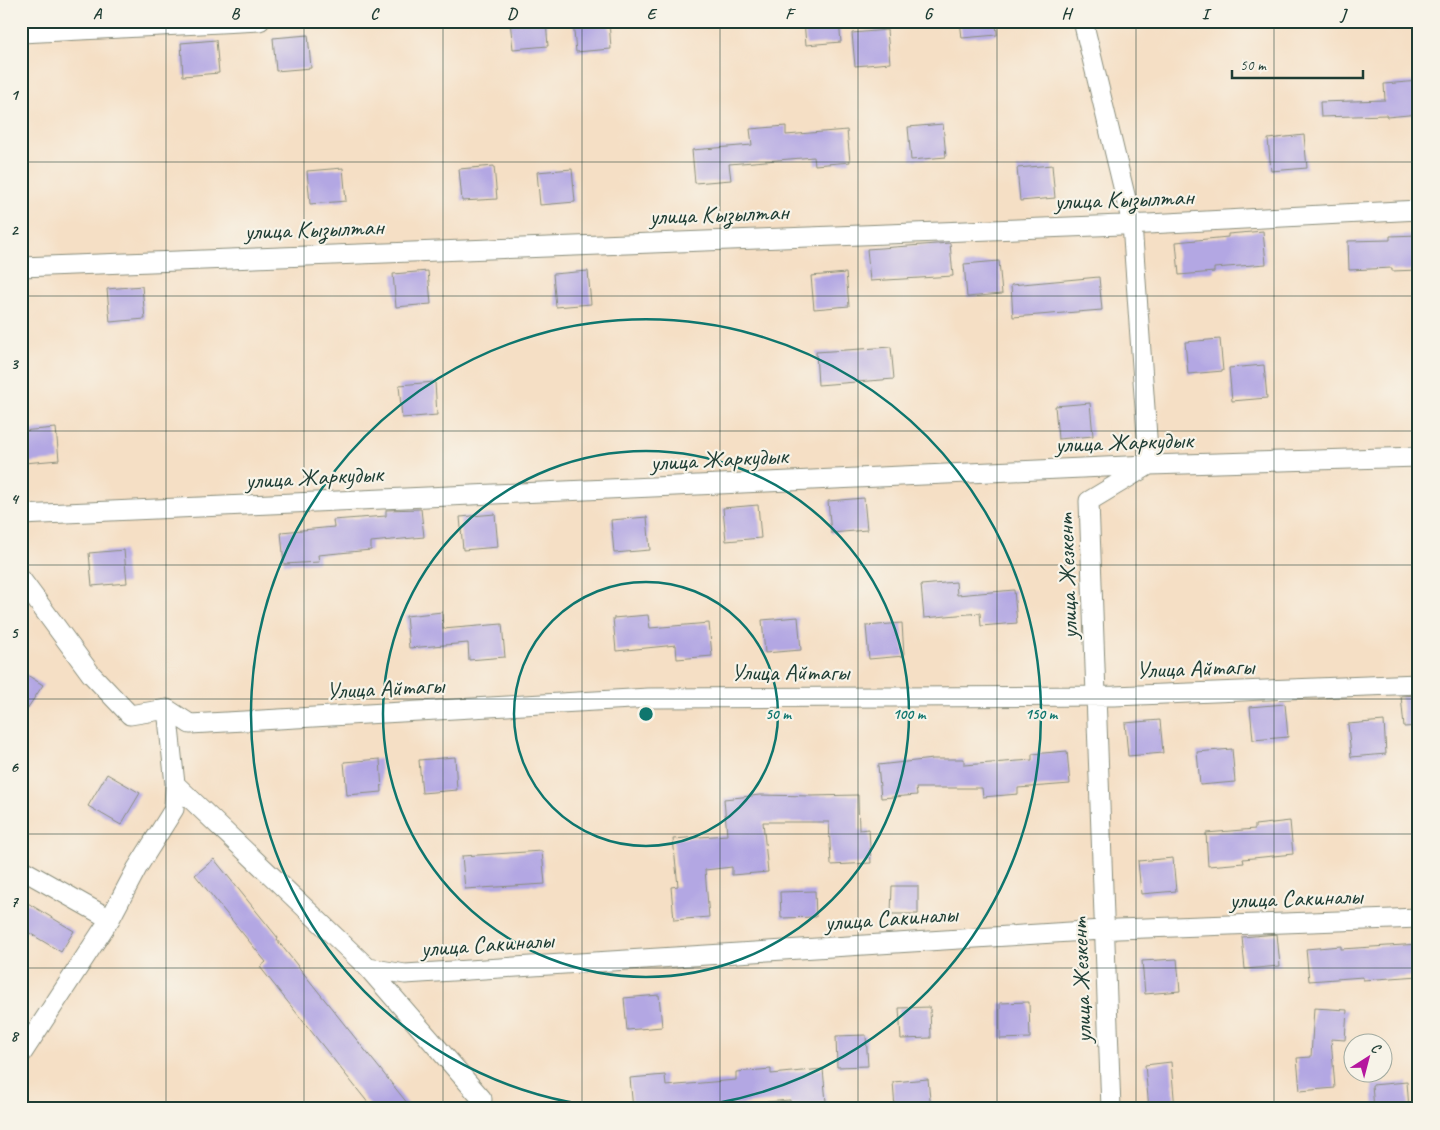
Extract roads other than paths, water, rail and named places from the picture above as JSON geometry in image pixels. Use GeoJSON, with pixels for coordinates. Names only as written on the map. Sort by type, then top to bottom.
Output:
{"type":"FeatureCollection","features":[{"type":"Feature","properties":{"kind":"street"},"geometry":{"type":"LineString","coordinates":[[21,33],[260,21]]}},
{"type":"Feature","properties":{"kind":"street"},"geometry":{"type":"LineString","coordinates":[[1084,21],[1132,224],[1149,465]]}},
{"type":"Feature","properties":{"kind":"street","name":"улица Кызылтан"},"geometry":{"type":"LineString","coordinates":[[21,266],[1132,224],[1419,210]]}},
{"type":"Feature","properties":{"kind":"street","name":"улица Жаркудык"},"geometry":{"type":"LineString","coordinates":[[21,515],[1149,465],[1419,457]]}},
{"type":"Feature","properties":{"kind":"street","name":"улица Жезкент"},"geometry":{"type":"LineString","coordinates":[[1111,1109],[1089,501],[1149,465]]}},
{"type":"Feature","properties":{"kind":"street"},"geometry":{"type":"LineString","coordinates":[[21,579],[91,674],[130,716],[167,709],[175,784],[174,809],[137,868],[110,919],[21,1056]]}},
{"type":"Feature","properties":{"kind":"street","name":"Улица Айтагы"},"geometry":{"type":"LineString","coordinates":[[167,709],[190,724],[649,698],[1096,696],[1419,684]]}},
{"type":"Feature","properties":{"kind":"street"},"geometry":{"type":"LineString","coordinates":[[175,784],[368,968],[482,1098],[481,1109]]}},
{"type":"Feature","properties":{"kind":"street"},"geometry":{"type":"LineString","coordinates":[[21,869],[110,919]]}},
{"type":"Feature","properties":{"kind":"street","name":"улица Сакиналы"},"geometry":{"type":"LineString","coordinates":[[368,968],[405,974],[1104,930],[1419,918]]}}]}
